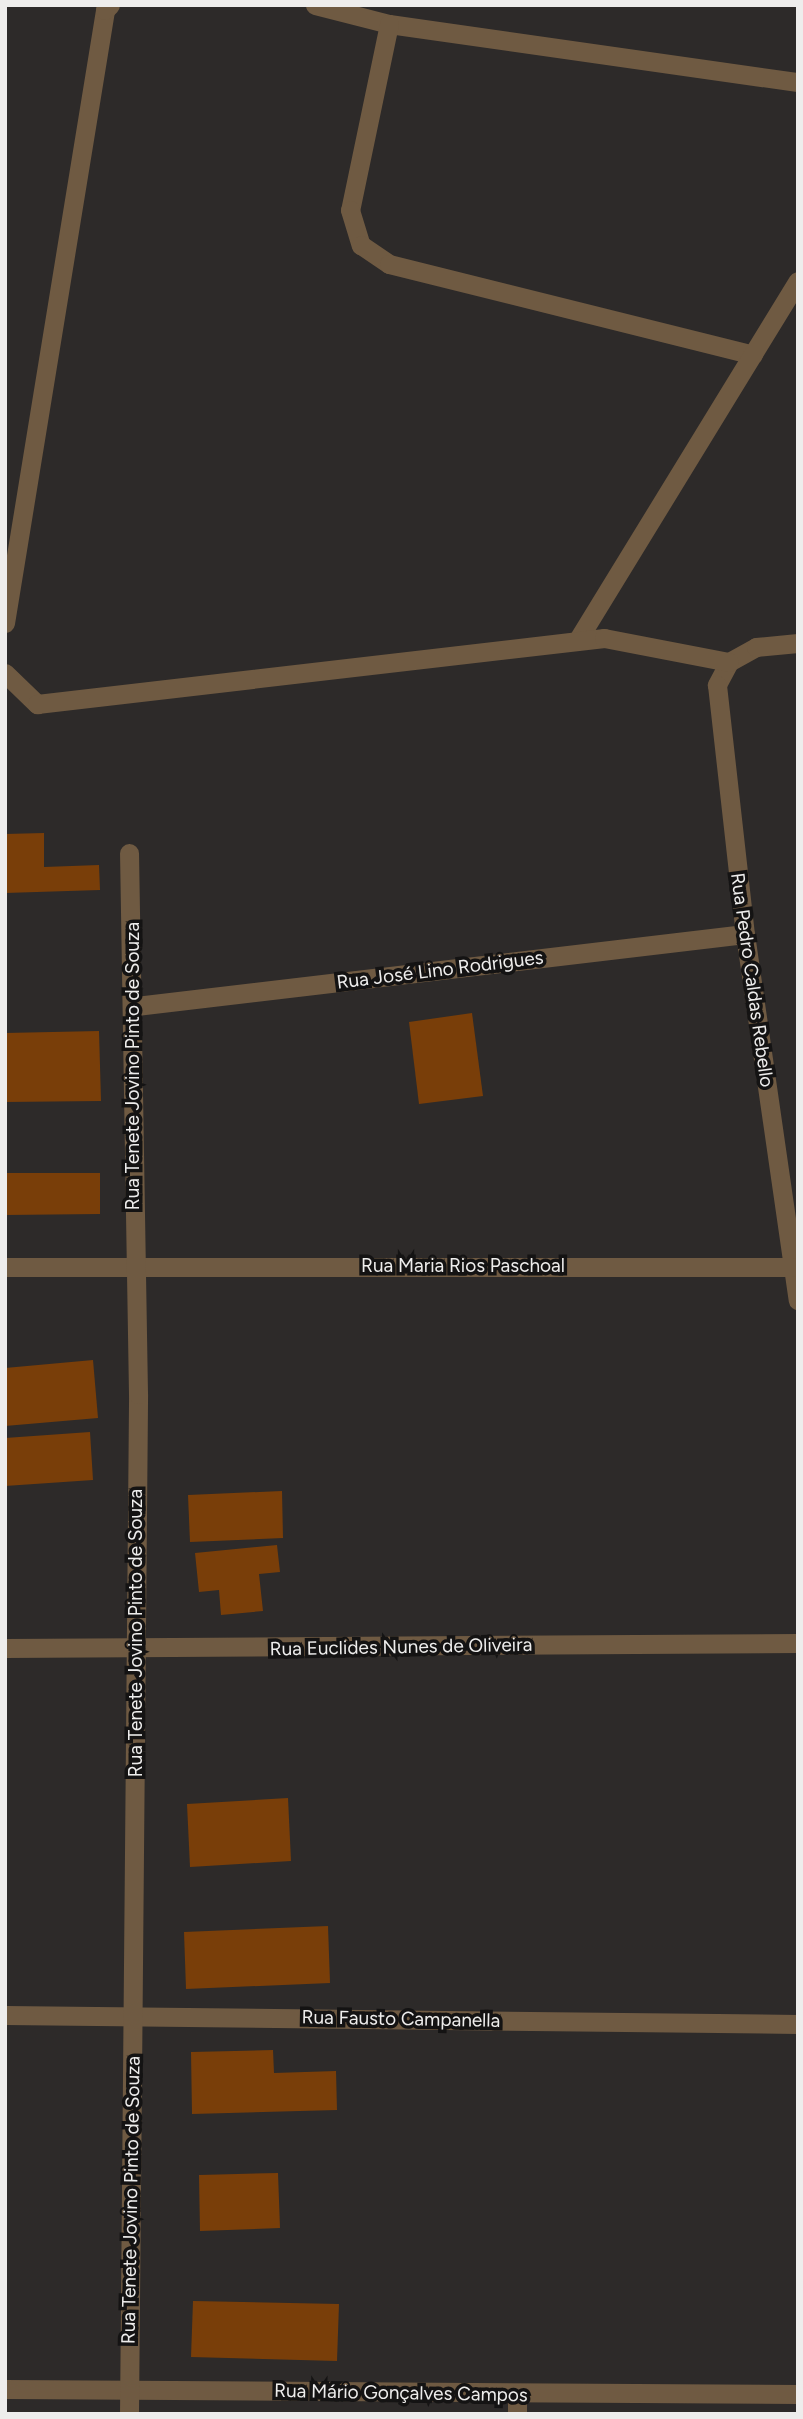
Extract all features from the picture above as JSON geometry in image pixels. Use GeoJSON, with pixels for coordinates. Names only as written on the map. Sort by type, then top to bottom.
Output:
{"type":"FeatureCollection","features":[{"type":"Feature","properties":{"kind":"street"},"geometry":{"type":"LineString","coordinates":[[5,623],[105,10],[110,5]]}},
{"type":"Feature","properties":{"kind":"street"},"geometry":{"type":"LineString","coordinates":[[315,5],[389,24],[798,82]]}},
{"type":"Feature","properties":{"kind":"street"},"geometry":{"type":"LineString","coordinates":[[389,24],[351,210],[361,245],[389,264],[753,355]]}},
{"type":"Feature","properties":{"kind":"street"},"geometry":{"type":"LineString","coordinates":[[577,641],[798,281]]}},
{"type":"Feature","properties":{"kind":"street"},"geometry":{"type":"LineString","coordinates":[[5,673],[37,704],[604,638],[729,662],[756,647],[798,643]]}},
{"type":"Feature","properties":{"kind":"street","name":"Rua Pedro Caldas Rebello"},"geometry":{"type":"LineString","coordinates":[[729,662],[717,685],[744,934],[798,1300]]}},
{"type":"Feature","properties":{"kind":"street","name":"Rua Tenete Jovino Pinto de Souza"},"geometry":{"type":"LineString","coordinates":[[129,853],[136,1006],[134,2016],[129,2414]]}},
{"type":"Feature","properties":{"kind":"street","name":"Rua José Lino Rodrigues"},"geometry":{"type":"LineString","coordinates":[[136,1006],[744,934]]}},
{"type":"Feature","properties":{"kind":"street","name":"Rua Maria Rios Paschoal"},"geometry":{"type":"LineString","coordinates":[[5,1268],[134,1265],[792,1267]]}},
{"type":"Feature","properties":{"kind":"street","name":"Rua Euclides Nunes de Oliveira"},"geometry":{"type":"LineString","coordinates":[[5,1648],[135,1650],[798,1643]]}},
{"type":"Feature","properties":{"kind":"street","name":"Rua Fausto Campanella"},"geometry":{"type":"LineString","coordinates":[[5,2015],[798,2024]]}},
{"type":"Feature","properties":{"kind":"street","name":"Rua Mário Gonçalves Campos"},"geometry":{"type":"LineString","coordinates":[[5,2389],[128,2390],[517,2404],[798,2394]]}},
{"type":"Feature","properties":{"kind":"building"},"geometry":{"type":"Polygon","coordinates":[[[44,833],[44,867],[99,865],[100,890],[5,893],[5,834],[44,833]]]}},
{"type":"Feature","properties":{"kind":"building"},"geometry":{"type":"Polygon","coordinates":[[[472,1013],[483,1096],[419,1104],[409,1022],[472,1013]]]}},
{"type":"Feature","properties":{"kind":"building"},"geometry":{"type":"Polygon","coordinates":[[[99,1031],[101,1101],[5,1102],[5,1033],[99,1031]]]}},
{"type":"Feature","properties":{"kind":"building"},"geometry":{"type":"Polygon","coordinates":[[[5,1173],[100,1173],[100,1214],[5,1215],[5,1173]]]}},
{"type":"Feature","properties":{"kind":"building"},"geometry":{"type":"Polygon","coordinates":[[[93,1360],[98,1418],[5,1426],[5,1368],[93,1360]]]}},
{"type":"Feature","properties":{"kind":"building"},"geometry":{"type":"Polygon","coordinates":[[[90,1432],[93,1480],[5,1486],[5,1438],[90,1432]]]}},
{"type":"Feature","properties":{"kind":"building"},"geometry":{"type":"Polygon","coordinates":[[[282,1491],[283,1538],[190,1542],[188,1495],[282,1491]]]}},
{"type":"Feature","properties":{"kind":"building"},"geometry":{"type":"Polygon","coordinates":[[[277,1545],[280,1572],[259,1574],[263,1611],[221,1615],[219,1590],[199,1592],[195,1553],[277,1545]]]}},
{"type":"Feature","properties":{"kind":"building"},"geometry":{"type":"Polygon","coordinates":[[[288,1798],[291,1861],[190,1867],[187,1804],[288,1798]]]}},
{"type":"Feature","properties":{"kind":"building"},"geometry":{"type":"Polygon","coordinates":[[[328,1926],[330,1983],[186,1989],[184,1932],[328,1926]]]}},
{"type":"Feature","properties":{"kind":"building"},"geometry":{"type":"Polygon","coordinates":[[[273,2050],[274,2073],[336,2071],[337,2110],[192,2114],[191,2052],[273,2050]]]}},
{"type":"Feature","properties":{"kind":"building"},"geometry":{"type":"Polygon","coordinates":[[[278,2173],[280,2228],[200,2231],[199,2175],[278,2173]]]}},
{"type":"Feature","properties":{"kind":"building"},"geometry":{"type":"Polygon","coordinates":[[[193,2301],[339,2304],[337,2361],[191,2357],[193,2301]]]}}]}
